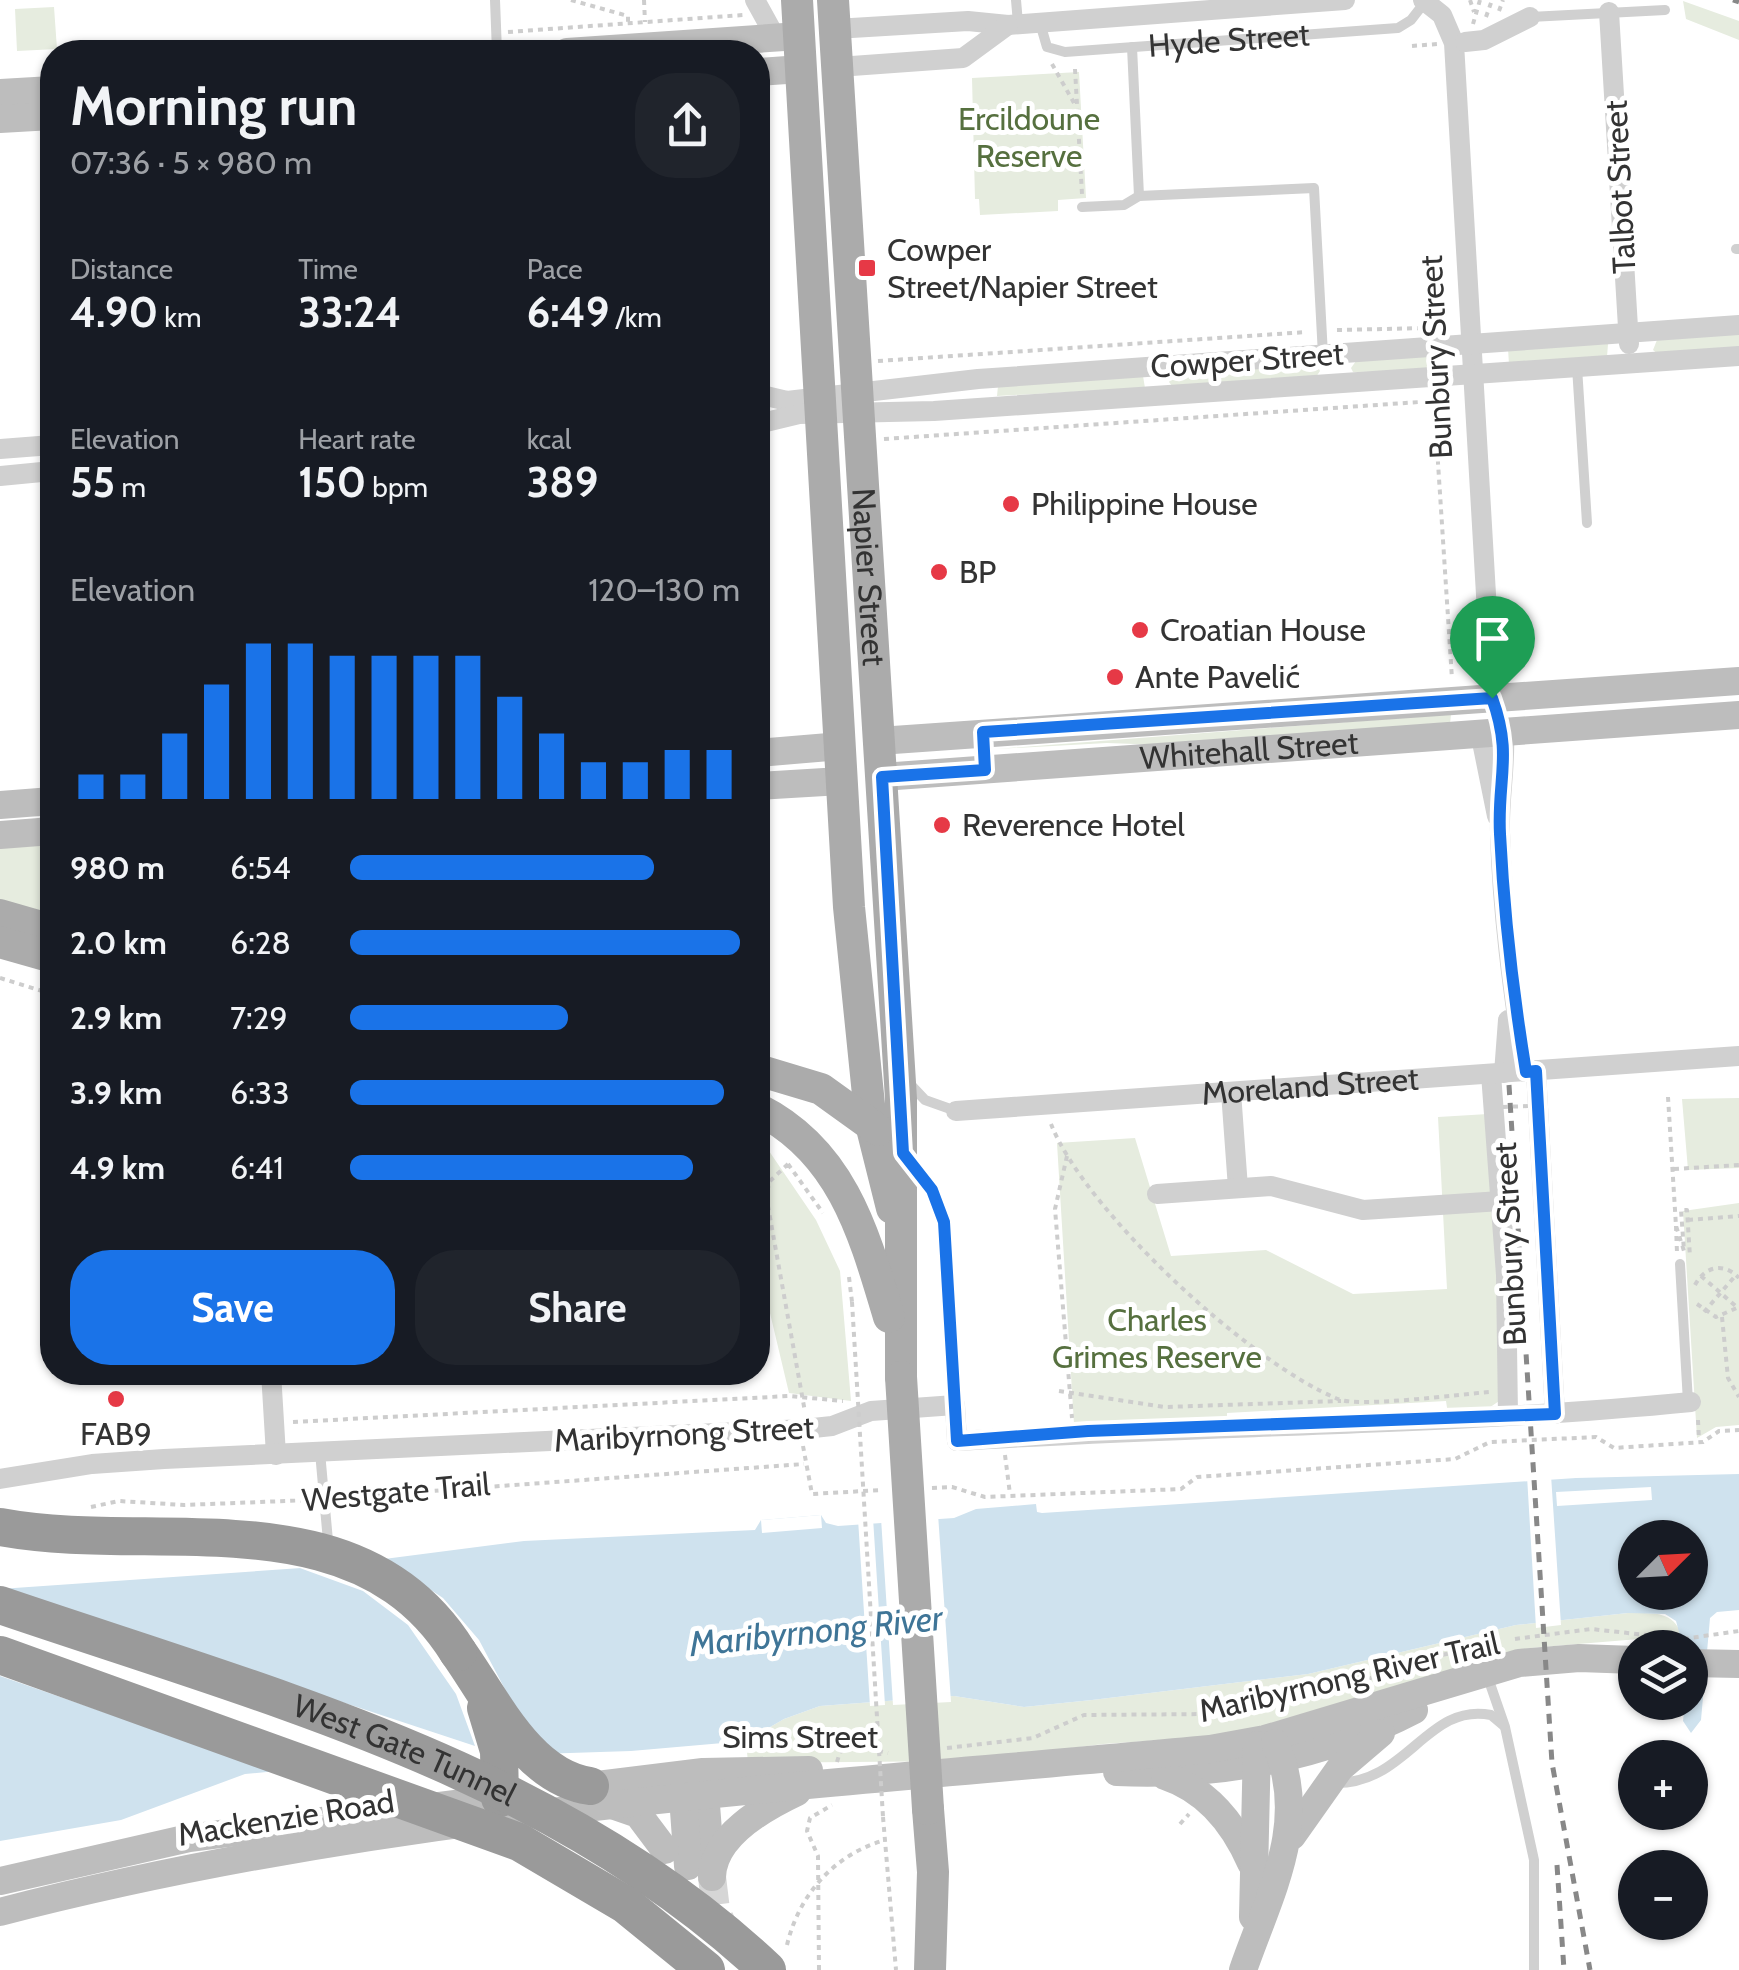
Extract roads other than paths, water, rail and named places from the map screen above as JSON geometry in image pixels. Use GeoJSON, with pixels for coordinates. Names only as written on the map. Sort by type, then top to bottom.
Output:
{"type":"FeatureCollection","features":[{"type":"Feature","properties":{"kind":"highway"},"geometry":{"type":"LineString","coordinates":[[0,1527],[42,1535],[256,1538],[294,1543],[364,1570],[432,1616],[540,1764],[566,1782],[600,1795]]}},
{"type":"Feature","properties":{"kind":"highway","name":"West Gate Tunnel"},"geometry":{"type":"LineString","coordinates":[[0,1605],[393,1740],[509,1792],[666,1884],[777,1957]]}},
{"type":"Feature","properties":{"kind":"highway"},"geometry":{"type":"LineString","coordinates":[[458,1652],[490,1718],[496,1795]]}},
{"type":"Feature","properties":{"kind":"highway","name":"West Gate Tunnel"},"geometry":{"type":"LineString","coordinates":[[0,1655],[520,1842],[626,1905],[706,1970]]}},
{"type":"Feature","properties":{"kind":"main road","name":"Napier Street"},"geometry":{"type":"LineString","coordinates":[[797,0],[773,22],[801,69],[850,924],[871,1124],[899,1232]]}},
{"type":"Feature","properties":{"kind":"main road","name":"Napier Street"},"geometry":{"type":"LineString","coordinates":[[834,14],[903,1153],[899,1232]]}},
{"type":"Feature","properties":{"kind":"main road","name":"Hyde Street"},"geometry":{"type":"LineString","coordinates":[[773,22],[834,14]]}},
{"type":"Feature","properties":{"kind":"main road"},"geometry":{"type":"LineString","coordinates":[[801,69],[838,67]]}},
{"type":"Feature","properties":{"kind":"main road","name":"Whitehall Street"},"geometry":{"type":"LineString","coordinates":[[841,746],[879,740]]}},
{"type":"Feature","properties":{"kind":"main road","name":"Whitehall Street"},"geometry":{"type":"LineString","coordinates":[[841,781],[882,777]]}},
{"type":"Feature","properties":{"kind":"main road"},"geometry":{"type":"LineString","coordinates":[[0,915],[40,927]]}},
{"type":"Feature","properties":{"kind":"main road"},"geometry":{"type":"LineString","coordinates":[[0,942],[40,954]]}},
{"type":"Feature","properties":{"kind":"main road"},"geometry":{"type":"LineString","coordinates":[[770,1073],[810,1084],[871,1124],[903,1153]]}},
{"type":"Feature","properties":{"kind":"main road"},"geometry":{"type":"LineString","coordinates":[[770,1118],[811,1147],[901,1368]]}},
{"type":"Feature","properties":{"kind":"main road"},"geometry":{"type":"LineString","coordinates":[[899,1232],[901,1368],[928,1808],[934,1872],[954,1970]]}},
{"type":"Feature","properties":{"kind":"main road"},"geometry":{"type":"LineString","coordinates":[[930,1970],[934,1872]]}},
{"type":"Feature","properties":{"kind":"street","name":"Hyde Street"},"geometry":{"type":"LineString","coordinates":[[834,14],[1013,25],[1126,8],[1346,0]]}},
{"type":"Feature","properties":{"kind":"street","name":"Hyde Street"},"geometry":{"type":"LineString","coordinates":[[1424,0],[1442,15]]}},
{"type":"Feature","properties":{"kind":"street","name":"Talbot Street"},"geometry":{"type":"LineString","coordinates":[[1609,12],[1630,363]]}},
{"type":"Feature","properties":{"kind":"street","name":"Bunbury Street"},"geometry":{"type":"LineString","coordinates":[[1442,15],[1454,43],[1514,1072],[1555,1414]]}},
{"type":"Feature","properties":{"kind":"street"},"geometry":{"type":"LineString","coordinates":[[1465,42],[1484,40],[1530,17]]}},
{"type":"Feature","properties":{"kind":"street","name":"Hyde Street"},"geometry":{"type":"LineString","coordinates":[[649,40],[773,22]]}},
{"type":"Feature","properties":{"kind":"street"},"geometry":{"type":"LineString","coordinates":[[838,67],[964,58],[1013,25]]}},
{"type":"Feature","properties":{"kind":"street"},"geometry":{"type":"LineString","coordinates":[[770,71],[801,69]]}},
{"type":"Feature","properties":{"kind":"street"},"geometry":{"type":"LineString","coordinates":[[0,93],[40,91]]}},
{"type":"Feature","properties":{"kind":"street"},"geometry":{"type":"LineString","coordinates":[[0,119],[40,117]]}},
{"type":"Feature","properties":{"kind":"street","name":"Cowper Street"},"geometry":{"type":"LineString","coordinates":[[859,403],[978,380],[1739,325]]}},
{"type":"Feature","properties":{"kind":"street"},"geometry":{"type":"LineString","coordinates":[[1329,355],[1336,383]]}},
{"type":"Feature","properties":{"kind":"street","name":"Cowper Street"},"geometry":{"type":"LineString","coordinates":[[770,398],[822,405],[980,408],[1739,356]]}},
{"type":"Feature","properties":{"kind":"street"},"geometry":{"type":"LineString","coordinates":[[1156,367],[1158,396]]}},
{"type":"Feature","properties":{"kind":"street"},"geometry":{"type":"LineString","coordinates":[[978,380],[980,408]]}},
{"type":"Feature","properties":{"kind":"street","name":"Cowper Street"},"geometry":{"type":"LineString","coordinates":[[770,419],[822,405]]}},
{"type":"Feature","properties":{"kind":"street"},"geometry":{"type":"LineString","coordinates":[[0,450],[40,446]]}},
{"type":"Feature","properties":{"kind":"street"},"geometry":{"type":"LineString","coordinates":[[0,476],[40,472]]}},
{"type":"Feature","properties":{"kind":"street","name":"Whitehall Street"},"geometry":{"type":"LineString","coordinates":[[879,740],[1739,681]]}},
{"type":"Feature","properties":{"kind":"street","name":"Whitehall Street"},"geometry":{"type":"LineString","coordinates":[[882,777],[1739,715]]}},
{"type":"Feature","properties":{"kind":"street"},"geometry":{"type":"LineString","coordinates":[[983,732],[985,770]]}},
{"type":"Feature","properties":{"kind":"street","name":"Whitehall Street"},"geometry":{"type":"LineString","coordinates":[[770,752],[841,746]]}},
{"type":"Feature","properties":{"kind":"street","name":"Whitehall Street"},"geometry":{"type":"LineString","coordinates":[[770,785],[841,781]]}},
{"type":"Feature","properties":{"kind":"street"},"geometry":{"type":"LineString","coordinates":[[0,805],[40,803]]}},
{"type":"Feature","properties":{"kind":"street"},"geometry":{"type":"LineString","coordinates":[[0,835],[40,833]]}},
{"type":"Feature","properties":{"kind":"street","name":"Moreland Street"},"geometry":{"type":"LineString","coordinates":[[956,1112],[1739,1056]]}},
{"type":"Feature","properties":{"kind":"street","name":"Bunbury Street"},"geometry":{"type":"LineString","coordinates":[[1508,1416],[1500,1201],[1514,1072]]}},
{"type":"Feature","properties":{"kind":"street"},"geometry":{"type":"LineString","coordinates":[[1231,1092],[1238,1188]]}},
{"type":"Feature","properties":{"kind":"street"},"geometry":{"type":"LineString","coordinates":[[1157,1194],[1271,1186],[1363,1210],[1500,1201]]}},
{"type":"Feature","properties":{"kind":"street"},"geometry":{"type":"LineString","coordinates":[[272,1385],[276,1455]]}},
{"type":"Feature","properties":{"kind":"street"},"geometry":{"type":"LineString","coordinates":[[955,1400],[957,1441],[1555,1414],[1690,1402]]}},
{"type":"Feature","properties":{"kind":"street","name":"Maribyrnong Street"},"geometry":{"type":"LineString","coordinates":[[0,1479],[92,1464],[804,1429],[832,1426],[871,1411],[955,1400]]}},
{"type":"Feature","properties":{"kind":"street","name":"Sims Street"},"geometry":{"type":"LineString","coordinates":[[1019,1767],[1193,1773],[1519,1663],[1618,1659]]}},
{"type":"Feature","properties":{"kind":"street","name":"Sims Street"},"geometry":{"type":"LineString","coordinates":[[693,1785],[1267,1750],[1374,1729],[1459,1684]]}},
{"type":"Feature","properties":{"kind":"street"},"geometry":{"type":"LineString","coordinates":[[1243,1970],[1283,1857],[1328,1782],[1410,1712]]}},
{"type":"Feature","properties":{"kind":"street"},"geometry":{"type":"LineString","coordinates":[[1267,1750],[1292,1800],[1283,1857]]}},
{"type":"Feature","properties":{"kind":"street"},"geometry":{"type":"LineString","coordinates":[[1252,1938],[1254,1873],[1267,1750]]}},
{"type":"Feature","properties":{"kind":"street"},"geometry":{"type":"LineString","coordinates":[[1154,1774],[1186,1785],[1214,1806],[1242,1844],[1254,1873]]}},
{"type":"Feature","properties":{"kind":"street","name":"Sims Street"},"geometry":{"type":"LineString","coordinates":[[693,1785],[807,1787],[837,1777]]}},
{"type":"Feature","properties":{"kind":"street","name":"Mackenzie Road"},"geometry":{"type":"LineString","coordinates":[[0,1882],[158,1843],[496,1795],[600,1795],[693,1785]]}},
{"type":"Feature","properties":{"kind":"street","name":"Sims Street"},"geometry":{"type":"LineString","coordinates":[[688,1865],[693,1785]]}},
{"type":"Feature","properties":{"kind":"street"},"geometry":{"type":"LineString","coordinates":[[600,1795],[638,1814],[688,1865],[715,1855],[729,1838],[807,1787]]}},
{"type":"Feature","properties":{"kind":"street","name":"Mackenzie Road"},"geometry":{"type":"LineString","coordinates":[[0,1912],[496,1795]]}},
{"type":"Feature","properties":{"kind":"lane"},"geometry":{"type":"LineString","coordinates":[[495,0],[497,40]]}},
{"type":"Feature","properties":{"kind":"lane"},"geometry":{"type":"LineString","coordinates":[[1013,25],[1016,0]]}},
{"type":"Feature","properties":{"kind":"lane","name":"Hyde Street"},"geometry":{"type":"LineString","coordinates":[[1040,23],[1051,50],[1132,48],[1400,28],[1424,0]]}},
{"type":"Feature","properties":{"kind":"lane"},"geometry":{"type":"LineString","coordinates":[[1530,17],[1665,10]]}},
{"type":"Feature","properties":{"kind":"lane"},"geometry":{"type":"LineString","coordinates":[[1132,48],[1139,196]]}},
{"type":"Feature","properties":{"kind":"lane"},"geometry":{"type":"LineString","coordinates":[[1082,207],[1124,205],[1139,196],[1314,188],[1322,332],[1329,355]]}},
{"type":"Feature","properties":{"kind":"lane"},"geometry":{"type":"LineString","coordinates":[[1578,367],[1588,523]]}},
{"type":"Feature","properties":{"kind":"lane","name":"Moreland Street"},"geometry":{"type":"LineString","coordinates":[[898,1065],[922,1098],[956,1112]]}},
{"type":"Feature","properties":{"kind":"lane"},"geometry":{"type":"LineString","coordinates":[[903,1153],[932,1190],[944,1222],[955,1400]]}},
{"type":"Feature","properties":{"kind":"lane"},"geometry":{"type":"LineString","coordinates":[[1680,1264],[1690,1402]]}},
{"type":"Feature","properties":{"kind":"lane"},"geometry":{"type":"LineString","coordinates":[[320,1452],[328,1542]]}},
{"type":"Feature","properties":{"kind":"lane"},"geometry":{"type":"LineString","coordinates":[[1486,1674],[1505,1727],[1536,1872],[1534,1970]]}},
{"type":"Feature","properties":{"kind":"lane"},"geometry":{"type":"LineString","coordinates":[[1328,1782],[1360,1782],[1383,1773],[1459,1714],[1491,1715],[1505,1727]]}},
{"type":"Feature","properties":{"kind":"water","name":"Maribyrnong River"},"geometry":{"type":"Polygon","coordinates":[[[1739,1474],[1739,1610],[1717,1612],[1710,1618],[1708,1641],[1708,1630],[1678,1630],[1676,1621],[1665,1614],[1628,1613],[1516,1625],[1308,1674],[1092,1700],[1024,1707],[954,1696],[820,1706],[784,1719],[746,1741],[631,1751],[410,1758],[245,1774],[121,1820],[0,1841],[0,1589],[330,1566],[524,1541],[755,1530],[761,1520],[821,1515],[826,1523],[838,1526],[954,1518],[976,1509],[1036,1504],[1037,1512],[1576,1478],[1739,1474]]]}},
{"type":"Feature","properties":{"kind":"water"},"geometry":{"type":"Polygon","coordinates":[[[1683,1720],[1701,1720],[1691,1733],[1683,1720]]]}},
{"type":"Feature","properties":{"kind":"tunnel"},"geometry":{"type":"LineString","coordinates":[[712,1877],[716,1910],[728,1937]]}},
{"type":"Feature","properties":{"kind":"railway"},"geometry":{"type":"LineString","coordinates":[[1733,0],[1739,2]]}},
{"type":"Feature","properties":{"kind":"railway"},"geometry":{"type":"LineString","coordinates":[[1509,1085],[1552,1763],[1590,1970]]}},
{"type":"Feature","properties":{"kind":"railway"},"geometry":{"type":"LineString","coordinates":[[1557,1865],[1564,1970]]}},
{"type":"Feature","properties":{"kind":"place","name":"Cowper Street/Napier Street"},"geometry":{"type":"Point","coordinates":[867,268]}},
{"type":"Feature","properties":{"kind":"place","name":"Philippine House"},"geometry":{"type":"Point","coordinates":[1011,504]}},
{"type":"Feature","properties":{"kind":"place","name":"BP"},"geometry":{"type":"Point","coordinates":[939,572]}},
{"type":"Feature","properties":{"kind":"place","name":"Croatian House"},"geometry":{"type":"Point","coordinates":[1140,630]}},
{"type":"Feature","properties":{"kind":"place","name":"Ante Pavelić"},"geometry":{"type":"Point","coordinates":[1115,677]}},
{"type":"Feature","properties":{"kind":"place","name":"Reverence Hotel"},"geometry":{"type":"Point","coordinates":[942,825]}},
{"type":"Feature","properties":{"kind":"place","name":"FAB9"},"geometry":{"type":"Point","coordinates":[116,1399]}},
{"type":"Feature","properties":{"kind":"park label","name":"Ercildoune Reserve"},"geometry":{"type":"Point","coordinates":[1029,138]}},
{"type":"Feature","properties":{"kind":"park label","name":"Charles Grimes Reserve"},"geometry":{"type":"Point","coordinates":[1157,1338]}}]}
